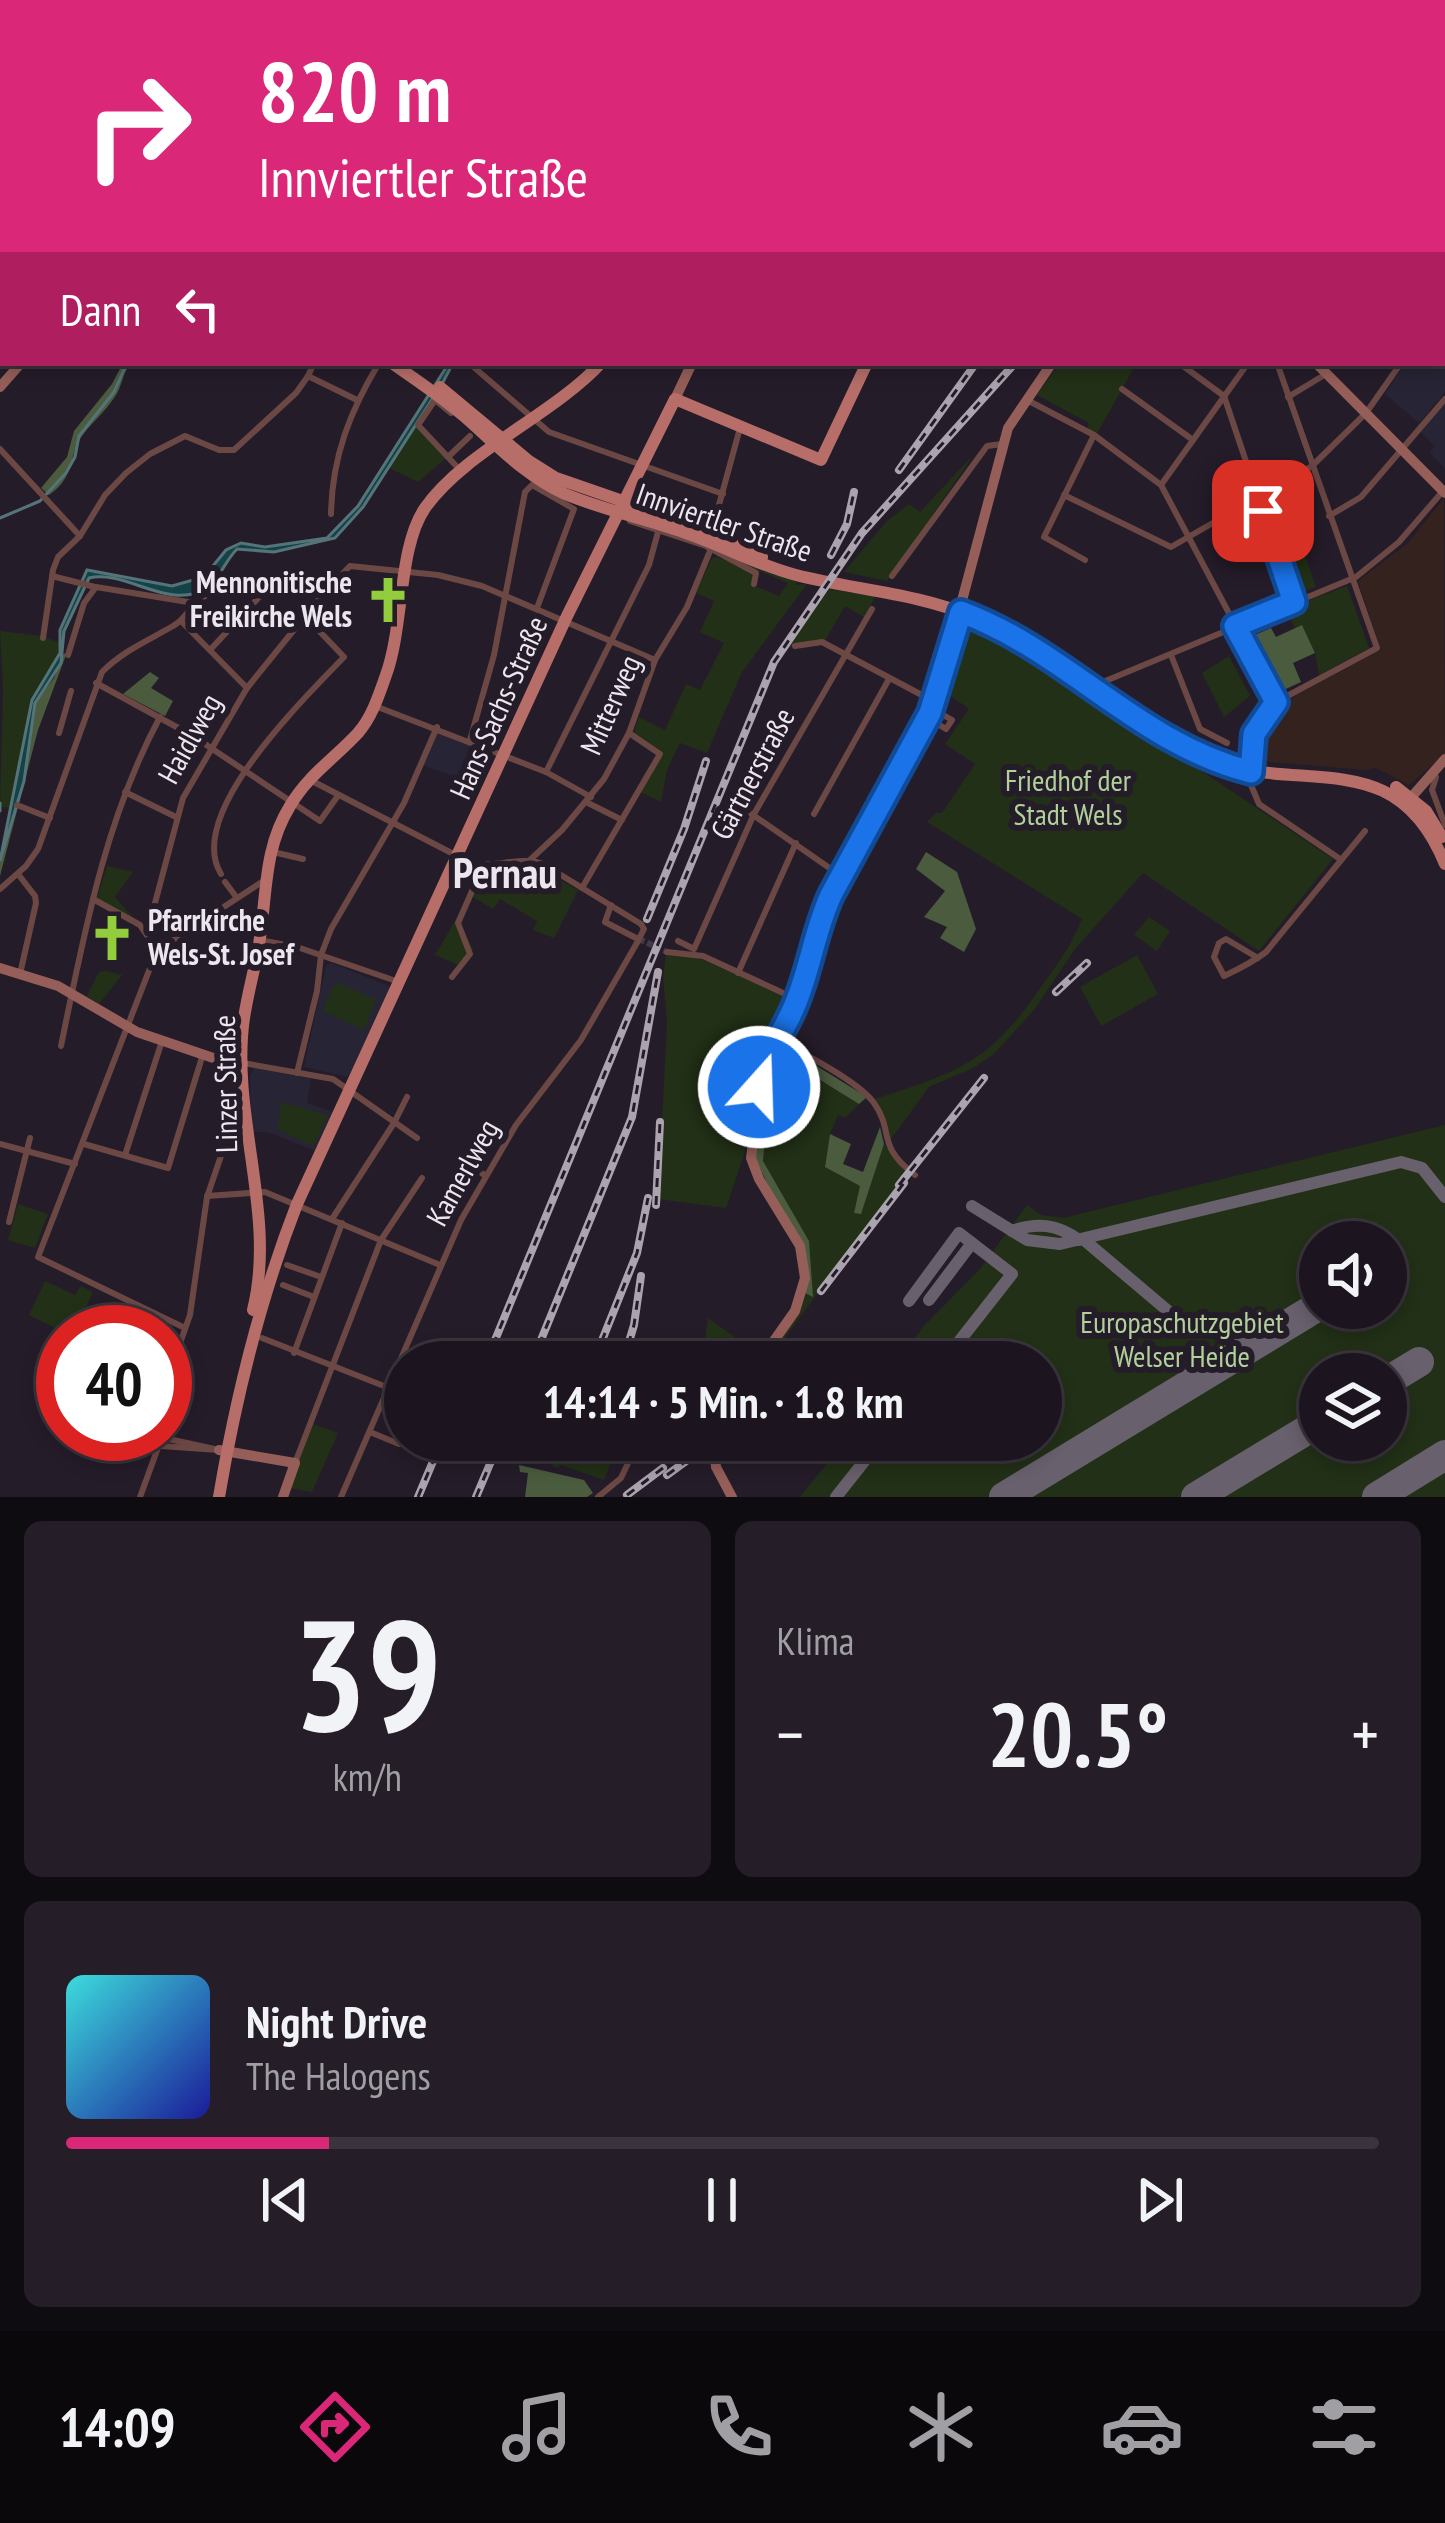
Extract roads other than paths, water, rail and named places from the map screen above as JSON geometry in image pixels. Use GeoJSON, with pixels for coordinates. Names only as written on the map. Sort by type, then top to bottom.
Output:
{"type":"FeatureCollection","features":[{"type":"Feature","properties":{"kind":"main road"},"geometry":{"type":"LineString","coordinates":[[397,366],[435,388]]}},
{"type":"Feature","properties":{"kind":"main road"},"geometry":{"type":"LineString","coordinates":[[409,366],[435,388]]}},
{"type":"Feature","properties":{"kind":"main road","name":"Linzer Straße"},"geometry":{"type":"LineString","coordinates":[[215,1497],[258,1286],[244,1088],[244,1019],[260,940],[270,851],[292,802],[309,779],[359,732],[375,706],[398,637],[411,541],[424,509],[462,472],[597,366]]}},
{"type":"Feature","properties":{"kind":"main road"},"geometry":{"type":"LineString","coordinates":[[675,399],[817,461],[824,458],[867,366]]}},
{"type":"Feature","properties":{"kind":"main road","name":"Innviertler Straße"},"geometry":{"type":"LineString","coordinates":[[435,388],[554,488],[621,507],[765,566],[962,608]]}},
{"type":"Feature","properties":{"kind":"main road","name":"Hans-Sachs-Straße"},"geometry":{"type":"LineString","coordinates":[[271,1274],[297,1204],[565,620],[675,399]]}},
{"type":"Feature","properties":{"kind":"main road"},"geometry":{"type":"LineString","coordinates":[[632,484],[632,497],[639,507]]}},
{"type":"Feature","properties":{"kind":"main road","name":"Innviertler Straße"},"geometry":{"type":"LineString","coordinates":[[621,507],[639,507],[796,567],[909,589],[1015,629],[1171,735],[1251,769],[1357,773],[1407,799]]}},
{"type":"Feature","properties":{"kind":"main road"},"geometry":{"type":"LineString","coordinates":[[1407,799],[1433,821],[1445,843]]}},
{"type":"Feature","properties":{"kind":"main road"},"geometry":{"type":"LineString","coordinates":[[1407,799],[1445,863]]}},
{"type":"Feature","properties":{"kind":"main road","name":"Linzer Straße"},"geometry":{"type":"LineString","coordinates":[[223,1451],[271,1274]]}},
{"type":"Feature","properties":{"kind":"street"},"geometry":{"type":"LineString","coordinates":[[43,638],[58,557],[80,536],[115,484],[150,454],[185,436],[219,450],[234,450],[296,393],[313,366]]}},
{"type":"Feature","properties":{"kind":"street"},"geometry":{"type":"LineString","coordinates":[[332,514],[337,455],[357,400],[378,366]]}},
{"type":"Feature","properties":{"kind":"street"},"geometry":{"type":"LineString","coordinates":[[472,366],[549,432],[723,494]]}},
{"type":"Feature","properties":{"kind":"street","name":"Hans-Sachs-Straße"},"geometry":{"type":"LineString","coordinates":[[675,399],[691,366]]}},
{"type":"Feature","properties":{"kind":"street"},"geometry":{"type":"LineString","coordinates":[[774,1341],[795,1311],[805,1278],[800,1246],[751,1158],[762,1070],[797,999],[817,925],[932,710],[1008,428],[1050,366]]}},
{"type":"Feature","properties":{"kind":"street"},"geometry":{"type":"LineString","coordinates":[[1183,366],[1224,396],[1294,602]]}},
{"type":"Feature","properties":{"kind":"street"},"geometry":{"type":"LineString","coordinates":[[1161,485],[1246,366]]}},
{"type":"Feature","properties":{"kind":"street"},"geometry":{"type":"LineString","coordinates":[[1278,366],[1377,648],[1276,702],[1258,723],[1252,790],[1259,804],[1340,859]]}},
{"type":"Feature","properties":{"kind":"street"},"geometry":{"type":"LineString","coordinates":[[1103,682],[1352,579],[1387,554],[1444,491],[1319,366]]}},
{"type":"Feature","properties":{"kind":"street"},"geometry":{"type":"LineString","coordinates":[[1064,495],[1165,547],[1312,466],[1366,413],[1400,366]]}},
{"type":"Feature","properties":{"kind":"street"},"geometry":{"type":"LineString","coordinates":[[1288,397],[1327,373]]}},
{"type":"Feature","properties":{"kind":"street"},"geometry":{"type":"LineString","coordinates":[[308,376],[357,400]]}},
{"type":"Feature","properties":{"kind":"street"},"geometry":{"type":"LineString","coordinates":[[1122,389],[1192,440]]}},
{"type":"Feature","properties":{"kind":"street"},"geometry":{"type":"LineString","coordinates":[[1027,399],[1094,436],[1161,485],[1276,702]]}},
{"type":"Feature","properties":{"kind":"street"},"geometry":{"type":"LineString","coordinates":[[1329,516],[1355,503],[1445,399]]}},
{"type":"Feature","properties":{"kind":"street"},"geometry":{"type":"LineString","coordinates":[[451,413],[435,400],[418,425],[462,472]]}},
{"type":"Feature","properties":{"kind":"street"},"geometry":{"type":"LineString","coordinates":[[711,534],[740,428]]}},
{"type":"Feature","properties":{"kind":"street"},"geometry":{"type":"LineString","coordinates":[[448,458],[470,436]]}},
{"type":"Feature","properties":{"kind":"street"},"geometry":{"type":"LineString","coordinates":[[1084,560],[1044,537],[1094,436]]}},
{"type":"Feature","properties":{"kind":"street"},"geometry":{"type":"LineString","coordinates":[[892,576],[987,446],[1002,448]]}},
{"type":"Feature","properties":{"kind":"street"},"geometry":{"type":"LineString","coordinates":[[0,449],[80,536]]}},
{"type":"Feature","properties":{"kind":"street"},"geometry":{"type":"LineString","coordinates":[[470,740],[507,597],[528,485],[574,509],[537,608]]}},
{"type":"Feature","properties":{"kind":"street"},"geometry":{"type":"LineString","coordinates":[[621,507],[624,519],[756,573],[754,584]]}},
{"type":"Feature","properties":{"kind":"street"},"geometry":{"type":"LineString","coordinates":[[546,772],[649,565],[658,532]]}},
{"type":"Feature","properties":{"kind":"street","name":"Mitterweg"},"geometry":{"type":"LineString","coordinates":[[530,860],[589,800],[629,733],[655,660],[687,607],[710,551]]}},
{"type":"Feature","properties":{"kind":"street"},"geometry":{"type":"LineString","coordinates":[[52,576],[194,603],[260,576],[289,578],[322,593],[350,566],[456,578],[655,660]]}},
{"type":"Feature","properties":{"kind":"street"},"geometry":{"type":"LineString","coordinates":[[68,656],[88,586]]}},
{"type":"Feature","properties":{"kind":"street","name":"Haidlweg"},"geometry":{"type":"LineString","coordinates":[[147,933],[176,817],[210,750],[248,688],[322,593]]}},
{"type":"Feature","properties":{"kind":"street"},"geometry":{"type":"LineString","coordinates":[[210,650],[262,594]]}},
{"type":"Feature","properties":{"kind":"street"},"geometry":{"type":"LineString","coordinates":[[0,889],[38,849],[96,683],[122,653],[182,621],[194,603]]}},
{"type":"Feature","properties":{"kind":"street","name":"Gärtnerstraße"},"geometry":{"type":"LineString","coordinates":[[678,941],[694,949],[754,814],[872,609]]}},
{"type":"Feature","properties":{"kind":"street"},"geometry":{"type":"LineString","coordinates":[[237,898],[212,855],[231,795],[274,733],[344,657],[304,615]]}},
{"type":"Feature","properties":{"kind":"street"},"geometry":{"type":"LineString","coordinates":[[182,621],[248,688]]}},
{"type":"Feature","properties":{"kind":"street"},"geometry":{"type":"LineString","coordinates":[[795,646],[822,642],[889,679],[932,710]]}},
{"type":"Feature","properties":{"kind":"street"},"geometry":{"type":"LineString","coordinates":[[1171,653],[1200,729],[1227,743]]}},
{"type":"Feature","properties":{"kind":"street"},"geometry":{"type":"LineString","coordinates":[[814,814],[889,679]]}},
{"type":"Feature","properties":{"kind":"street"},"geometry":{"type":"LineString","coordinates":[[96,683],[160,717],[320,821],[337,796]]}},
{"type":"Feature","properties":{"kind":"street"},"geometry":{"type":"LineString","coordinates":[[59,733],[71,691]]}},
{"type":"Feature","properties":{"kind":"street"},"geometry":{"type":"LineString","coordinates":[[375,706],[546,772],[622,820]]}},
{"type":"Feature","properties":{"kind":"street"},"geometry":{"type":"LineString","coordinates":[[66,715],[84,722]]}},
{"type":"Feature","properties":{"kind":"street"},"geometry":{"type":"LineString","coordinates":[[61,1046],[93,899],[124,791],[160,717]]}},
{"type":"Feature","properties":{"kind":"street"},"geometry":{"type":"LineString","coordinates":[[297,1073],[321,955],[345,902],[393,822],[437,727]]}},
{"type":"Feature","properties":{"kind":"street"},"geometry":{"type":"LineString","coordinates":[[582,888],[660,754],[629,733]]}},
{"type":"Feature","properties":{"kind":"street"},"geometry":{"type":"LineString","coordinates":[[1407,799],[1434,776],[1445,759]]}},
{"type":"Feature","properties":{"kind":"street"},"geometry":{"type":"LineString","coordinates":[[1434,776],[1445,785]]}},
{"type":"Feature","properties":{"kind":"street"},"geometry":{"type":"LineString","coordinates":[[1434,776],[1432,790],[1445,825]]}},
{"type":"Feature","properties":{"kind":"street"},"geometry":{"type":"LineString","coordinates":[[309,779],[483,866],[530,860],[611,905],[640,936]]}},
{"type":"Feature","properties":{"kind":"street"},"geometry":{"type":"LineString","coordinates":[[124,791],[176,817]]}},
{"type":"Feature","properties":{"kind":"street"},"geometry":{"type":"LineString","coordinates":[[733,801],[841,876]]}},
{"type":"Feature","properties":{"kind":"street"},"geometry":{"type":"LineString","coordinates":[[17,805],[50,818]]}},
{"type":"Feature","properties":{"kind":"street"},"geometry":{"type":"LineString","coordinates":[[1258,958],[1226,939],[1219,943],[1214,957],[1224,976],[1258,958],[1275,944],[1365,832]]}},
{"type":"Feature","properties":{"kind":"street"},"geometry":{"type":"LineString","coordinates":[[738,973],[796,843]]}},
{"type":"Feature","properties":{"kind":"street"},"geometry":{"type":"LineString","coordinates":[[270,851],[303,860]]}},
{"type":"Feature","properties":{"kind":"street"},"geometry":{"type":"LineString","coordinates":[[452,977],[470,954],[458,923],[483,866]]}},
{"type":"Feature","properties":{"kind":"street"},"geometry":{"type":"LineString","coordinates":[[18,874],[36,903],[20,974]]}},
{"type":"Feature","properties":{"kind":"street"},"geometry":{"type":"LineString","coordinates":[[137,1305],[38,1257],[157,950],[265,880]]}},
{"type":"Feature","properties":{"kind":"street"},"geometry":{"type":"LineString","coordinates":[[93,899],[140,925],[157,950]]}},
{"type":"Feature","properties":{"kind":"street"},"geometry":{"type":"LineString","coordinates":[[611,905],[605,922],[640,936]]}},
{"type":"Feature","properties":{"kind":"street","name":"Kamerlweg"},"geometry":{"type":"LineString","coordinates":[[409,1341],[485,1175],[532,1101],[581,1040],[640,936]]}},
{"type":"Feature","properties":{"kind":"street"},"geometry":{"type":"LineString","coordinates":[[260,940],[398,982]]}},
{"type":"Feature","properties":{"kind":"street"},"geometry":{"type":"LineString","coordinates":[[667,952],[703,956],[797,999]]}},
{"type":"Feature","properties":{"kind":"street"},"geometry":{"type":"LineString","coordinates":[[0,968],[71,992],[127,1027],[162,1041],[243,1063],[333,1079],[417,1138]]}},
{"type":"Feature","properties":{"kind":"street"},"geometry":{"type":"LineString","coordinates":[[774,1039],[865,1093],[877,1106],[888,1148],[915,1175]]}},
{"type":"Feature","properties":{"kind":"street"},"geometry":{"type":"LineString","coordinates":[[125,1155],[162,1041]]}},
{"type":"Feature","properties":{"kind":"street"},"geometry":{"type":"LineString","coordinates":[[82,1143],[168,1168],[203,1054]]}},
{"type":"Feature","properties":{"kind":"street"},"geometry":{"type":"LineString","coordinates":[[189,1305],[207,1196],[244,1088]]}},
{"type":"Feature","properties":{"kind":"street"},"geometry":{"type":"LineString","coordinates":[[332,1219],[407,1097]]}},
{"type":"Feature","properties":{"kind":"street"},"geometry":{"type":"LineString","coordinates":[[9,1222],[30,1138]]}},
{"type":"Feature","properties":{"kind":"street"},"geometry":{"type":"LineString","coordinates":[[0,1144],[75,1164]]}},
{"type":"Feature","properties":{"kind":"street"},"geometry":{"type":"LineString","coordinates":[[468,1166],[485,1175]]}},
{"type":"Feature","properties":{"kind":"street"},"geometry":{"type":"LineString","coordinates":[[283,1497],[381,1240],[422,1178]]}},
{"type":"Feature","properties":{"kind":"street"},"geometry":{"type":"LineString","coordinates":[[207,1196],[254,1191],[297,1204],[441,1265]]}},
{"type":"Feature","properties":{"kind":"street"},"geometry":{"type":"LineString","coordinates":[[293,1353],[342,1223]]}},
{"type":"Feature","properties":{"kind":"street"},"geometry":{"type":"LineString","coordinates":[[287,1265],[321,1277]]}},
{"type":"Feature","properties":{"kind":"street"},"geometry":{"type":"LineString","coordinates":[[283,1285],[314,1297]]}},
{"type":"Feature","properties":{"kind":"street"},"geometry":{"type":"LineString","coordinates":[[262,1338],[384,1386]]}},
{"type":"Feature","properties":{"kind":"street","name":"Kamerlweg"},"geometry":{"type":"LineString","coordinates":[[341,1497],[384,1400]]}},
{"type":"Feature","properties":{"kind":"street"},"geometry":{"type":"LineString","coordinates":[[370,1432],[384,1438]]}},
{"type":"Feature","properties":{"kind":"street"},"geometry":{"type":"LineString","coordinates":[[192,1443],[295,1463]]}},
{"type":"Feature","properties":{"kind":"street"},"geometry":{"type":"LineString","coordinates":[[140,1497],[154,1461]]}},
{"type":"Feature","properties":{"kind":"street"},"geometry":{"type":"LineString","coordinates":[[598,1497],[621,1478],[629,1461]]}},
{"type":"Feature","properties":{"kind":"street"},"geometry":{"type":"LineString","coordinates":[[715,1461],[732,1497]]}},
{"type":"Feature","properties":{"kind":"waterway"},"geometry":{"type":"LineString","coordinates":[[0,518],[40,501],[66,473],[79,436],[114,392],[126,366]]}},
{"type":"Feature","properties":{"kind":"waterway"},"geometry":{"type":"LineString","coordinates":[[0,803],[0,811]]}},
{"type":"Feature","properties":{"kind":"tunnel"},"geometry":{"type":"LineString","coordinates":[[639,939],[667,952]]}},
{"type":"Feature","properties":{"kind":"railway"},"geometry":{"type":"LineString","coordinates":[[899,470],[974,366]]}},
{"type":"Feature","properties":{"kind":"railway"},"geometry":{"type":"LineString","coordinates":[[495,1341],[774,662],[862,533],[1012,366]]}},
{"type":"Feature","properties":{"kind":"railway"},"geometry":{"type":"LineString","coordinates":[[831,555],[847,524],[854,492]]}},
{"type":"Feature","properties":{"kind":"railway"},"geometry":{"type":"LineString","coordinates":[[647,919],[706,761]]}},
{"type":"Feature","properties":{"kind":"railway"},"geometry":{"type":"LineString","coordinates":[[1056,992],[1087,963]]}},
{"type":"Feature","properties":{"kind":"railway"},"geometry":{"type":"LineString","coordinates":[[541,1341],[632,1117],[658,972]]}},
{"type":"Feature","properties":{"kind":"railway"},"geometry":{"type":"LineString","coordinates":[[899,1185],[984,1078]]}},
{"type":"Feature","properties":{"kind":"railway"},"geometry":{"type":"LineString","coordinates":[[656,1205],[660,1122]]}},
{"type":"Feature","properties":{"kind":"railway"},"geometry":{"type":"LineString","coordinates":[[821,1291],[904,1183]]}},
{"type":"Feature","properties":{"kind":"railway"},"geometry":{"type":"LineString","coordinates":[[602,1341],[637,1253],[648,1198]]}},
{"type":"Feature","properties":{"kind":"railway"},"geometry":{"type":"LineString","coordinates":[[629,1341],[641,1276]]}},
{"type":"Feature","properties":{"kind":"railway"},"geometry":{"type":"LineString","coordinates":[[418,1497],[433,1461]]}},
{"type":"Feature","properties":{"kind":"railway"},"geometry":{"type":"LineString","coordinates":[[476,1497],[491,1461]]}},
{"type":"Feature","properties":{"kind":"railway"},"geometry":{"type":"LineString","coordinates":[[667,1475],[686,1461]]}},
{"type":"Feature","properties":{"kind":"railway"},"geometry":{"type":"LineString","coordinates":[[627,1495],[663,1468]]}},
{"type":"Feature","properties":{"kind":"place","name":"Mennonitische Freikirche Wels"},"geometry":{"type":"Point","coordinates":[388,600]}},
{"type":"Feature","properties":{"kind":"place","name":"Pfarrkirche Wels-St. Josef"},"geometry":{"type":"Point","coordinates":[112,938]}},
{"type":"Feature","properties":{"kind":"district","name":"Pernau"},"geometry":{"type":"Point","coordinates":[505,873]}},
{"type":"Feature","properties":{"kind":"park label","name":"Friedhof der Stadt Wels"},"geometry":{"type":"Point","coordinates":[1068,798]}},
{"type":"Feature","properties":{"kind":"park label","name":"Europaschutzgebiet Welser Heide"},"geometry":{"type":"Point","coordinates":[1182,1340]}}]}
